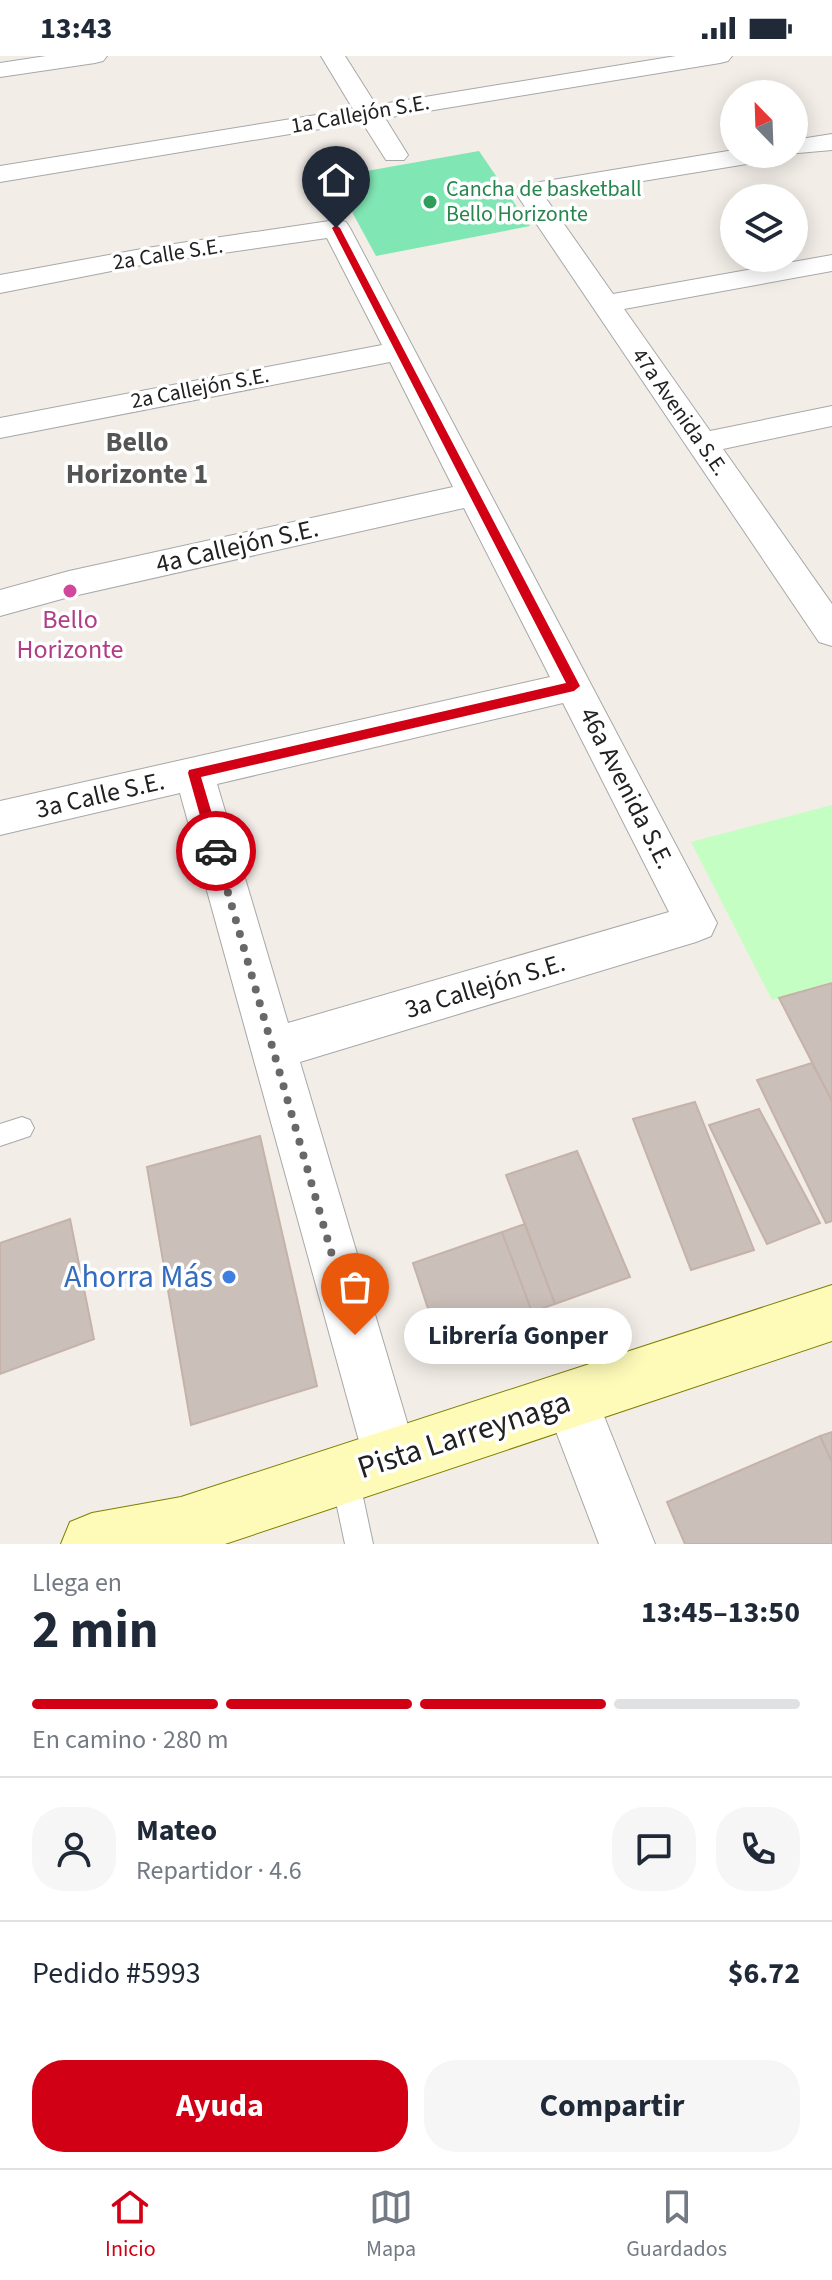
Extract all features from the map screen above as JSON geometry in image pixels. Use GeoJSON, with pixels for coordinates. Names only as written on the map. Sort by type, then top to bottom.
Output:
{"type":"FeatureCollection","features":[{"type":"Feature","properties":{"kind":"main road","name":"Pista Larreynaga"},"geometry":{"type":"LineString","coordinates":[[92,1544],[181,1528],[832,1313]]}},
{"type":"Feature","properties":{"kind":"street"},"geometry":{"type":"LineString","coordinates":[[0,70],[95,56]]}},
{"type":"Feature","properties":{"kind":"street"},"geometry":{"type":"LineString","coordinates":[[333,56],[395,155]]}},
{"type":"Feature","properties":{"kind":"street","name":"1a Callejón S.E."},"geometry":{"type":"LineString","coordinates":[[0,174],[720,56]]}},
{"type":"Feature","properties":{"kind":"street"},"geometry":{"type":"LineString","coordinates":[[808,146],[832,142]]}},
{"type":"Feature","properties":{"kind":"street","name":"47a Avenida S.E."},"geometry":{"type":"LineString","coordinates":[[720,160],[528,192],[830,626]]}},
{"type":"Feature","properties":{"kind":"street","name":"2a Calle S.E."},"geometry":{"type":"LineString","coordinates":[[0,284],[147,256],[336,228]]}},
{"type":"Feature","properties":{"kind":"street","name":"46a Avenida S.E."},"geometry":{"type":"LineString","coordinates":[[336,228],[696,923]]}},
{"type":"Feature","properties":{"kind":"street"},"geometry":{"type":"LineString","coordinates":[[606,304],[832,263]]}},
{"type":"Feature","properties":{"kind":"street","name":"2a Callejón S.E."},"geometry":{"type":"LineString","coordinates":[[0,428],[400,351]]}},
{"type":"Feature","properties":{"kind":"street"},"geometry":{"type":"LineString","coordinates":[[701,443],[832,416]]}},
{"type":"Feature","properties":{"kind":"street","name":"4a Callejón S.E."},"geometry":{"type":"LineString","coordinates":[[0,603],[83,581],[474,494]]}},
{"type":"Feature","properties":{"kind":"street","name":"3a Calle S.E."},"geometry":{"type":"LineString","coordinates":[[0,818],[574,686]]}},
{"type":"Feature","properties":{"kind":"street"},"geometry":{"type":"LineString","coordinates":[[194,773],[273,1049],[367,1467]]}},
{"type":"Feature","properties":{"kind":"street","name":"3a Callejón S.E."},"geometry":{"type":"LineString","coordinates":[[273,1049],[696,923]]}},
{"type":"Feature","properties":{"kind":"street"},"geometry":{"type":"LineString","coordinates":[[571,1400],[627,1544]]}},
{"type":"Feature","properties":{"kind":"lane"},"geometry":{"type":"LineString","coordinates":[[359,1544],[367,1467]]}},
{"type":"Feature","properties":{"kind":"green space","name":"Cancha de basketball Bello Horizonte"},"geometry":{"type":"Polygon","coordinates":[[[479,151],[530,226],[376,256],[333,177],[479,151]]]}},
{"type":"Feature","properties":{"kind":"green space"},"geometry":{"type":"Polygon","coordinates":[[[832,805],[832,983],[772,1000],[691,842],[832,805]]]}},
{"type":"Feature","properties":{"kind":"building"},"geometry":{"type":"Polygon","coordinates":[[[832,983],[832,1101],[779,998],[832,983]]]}},
{"type":"Feature","properties":{"kind":"building"},"geometry":{"type":"Polygon","coordinates":[[[812,1063],[832,1101],[832,1221],[826,1223],[757,1080],[812,1063]]]}},
{"type":"Feature","properties":{"kind":"building"},"geometry":{"type":"Polygon","coordinates":[[[695,1102],[754,1250],[691,1270],[633,1119],[695,1102]]]}},
{"type":"Feature","properties":{"kind":"building"},"geometry":{"type":"Polygon","coordinates":[[[759,1109],[820,1223],[767,1244],[709,1125],[759,1109]]]}},
{"type":"Feature","properties":{"kind":"building","name":"Ahorra Más"},"geometry":{"type":"Polygon","coordinates":[[[260,1136],[317,1386],[191,1425],[147,1167],[260,1136]]]}},
{"type":"Feature","properties":{"kind":"building"},"geometry":{"type":"Polygon","coordinates":[[[577,1151],[630,1277],[555,1304],[506,1175],[577,1151]]]}},
{"type":"Feature","properties":{"kind":"building"},"geometry":{"type":"Polygon","coordinates":[[[70,1219],[94,1339],[0,1374],[0,1243],[70,1219]]]}},
{"type":"Feature","properties":{"kind":"building"},"geometry":{"type":"Polygon","coordinates":[[[525,1224],[555,1304],[532,1312],[502,1232],[525,1224]]]}},
{"type":"Feature","properties":{"kind":"building"},"geometry":{"type":"Polygon","coordinates":[[[502,1232],[532,1312],[440,1345],[413,1263],[502,1232]]]}},
{"type":"Feature","properties":{"kind":"building"},"geometry":{"type":"Polygon","coordinates":[[[832,1432],[832,1462],[820,1436],[832,1432]]]}},
{"type":"Feature","properties":{"kind":"building"},"geometry":{"type":"Polygon","coordinates":[[[820,1436],[832,1462],[832,1544],[685,1544],[667,1502],[820,1436]]]}},
{"type":"Feature","properties":{"kind":"way so far"},"geometry":{"type":"LineString","coordinates":[[216,851],[355,1335]]}},
{"type":"Feature","properties":{"kind":"place","name":"Cancha de basketball Bello Horizonte"},"geometry":{"type":"Point","coordinates":[430,202]}},
{"type":"Feature","properties":{"kind":"place","name":"Bello Horizonte"},"geometry":{"type":"Point","coordinates":[70,591]}},
{"type":"Feature","properties":{"kind":"place","name":"Ahorra Más"},"geometry":{"type":"Point","coordinates":[229,1277]}},
{"type":"Feature","properties":{"kind":"place","name":"Librería Gonper"},"geometry":{"type":"Point","coordinates":[355,1335]}},
{"type":"Feature","properties":{"kind":"district","name":"Bello Horizonte 1"},"geometry":{"type":"Point","coordinates":[137,458]}},
{"type":"Feature","properties":{"kind":"route"},"geometry":{"type":"LineString","coordinates":[[216,851],[194,773],[574,686],[336,228]]}}]}
